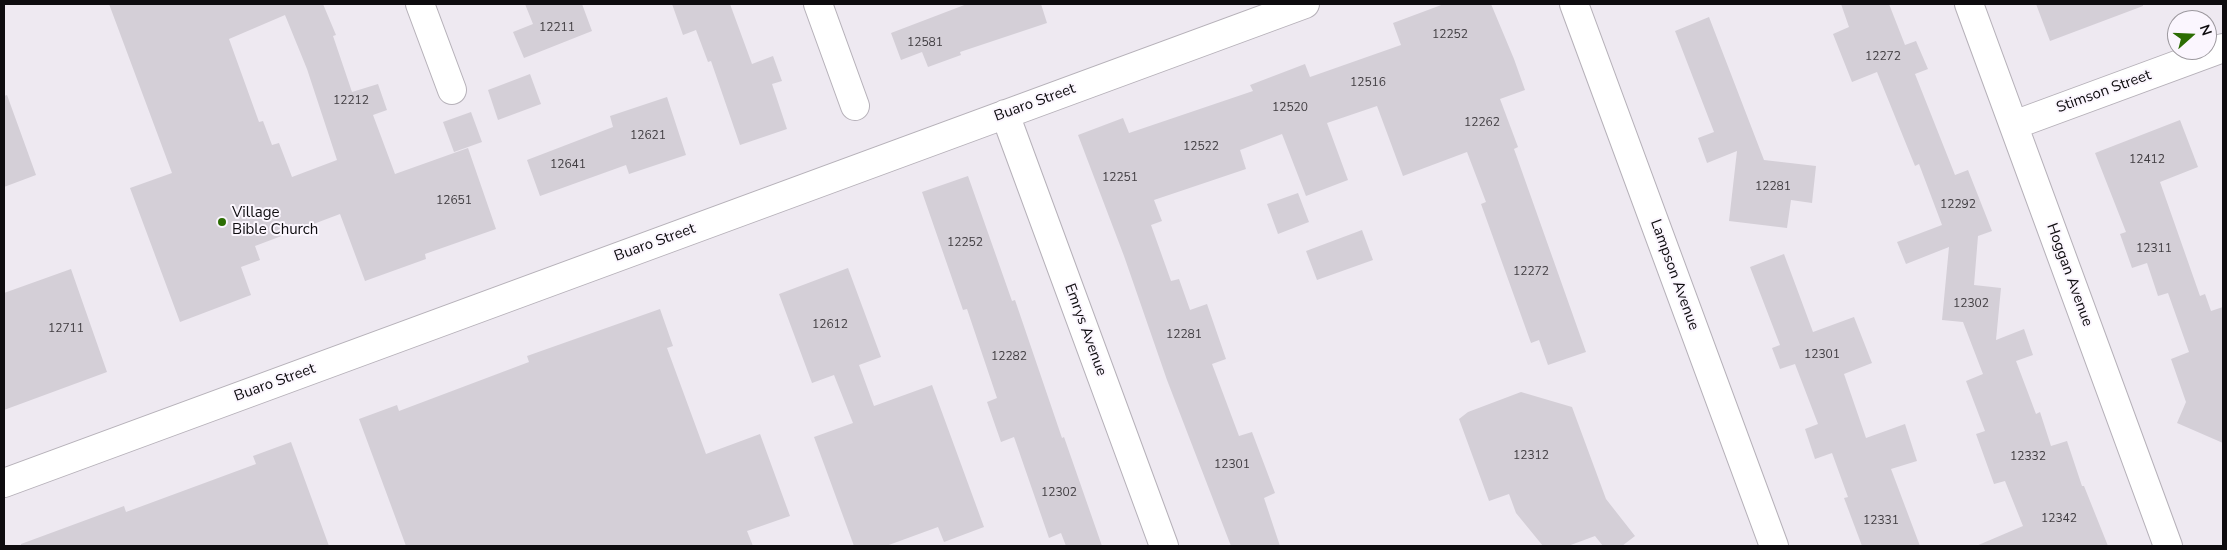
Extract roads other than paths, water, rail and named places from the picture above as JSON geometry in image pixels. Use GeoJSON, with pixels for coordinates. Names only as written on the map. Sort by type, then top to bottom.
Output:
{"type":"FeatureCollection","features":[{"type":"Feature","properties":{"kind":"street"},"geometry":{"type":"LineString","coordinates":[[420,4],[452,90]]}},
{"type":"Feature","properties":{"kind":"street"},"geometry":{"type":"LineString","coordinates":[[818,4],[855,106]]}},
{"type":"Feature","properties":{"kind":"street","name":"Buaro Street"},"geometry":{"type":"LineString","coordinates":[[4,483],[1305,4]]}},
{"type":"Feature","properties":{"kind":"street","name":"Lampson Avenue"},"geometry":{"type":"LineString","coordinates":[[1574,4],[1774,546]]}},
{"type":"Feature","properties":{"kind":"street","name":"Hoggan Avenue"},"geometry":{"type":"LineString","coordinates":[[1970,4],[2168,546]]}},
{"type":"Feature","properties":{"kind":"street","name":"Stimson Street"},"geometry":{"type":"LineString","coordinates":[[2014,125],[2223,48]]}},
{"type":"Feature","properties":{"kind":"street","name":"Emrys Avenue"},"geometry":{"type":"LineString","coordinates":[[1005,114],[1164,546]]}},
{"type":"Feature","properties":{"kind":"place","name":"Village Bible Church"},"geometry":{"type":"Point","coordinates":[222,222]}}]}
